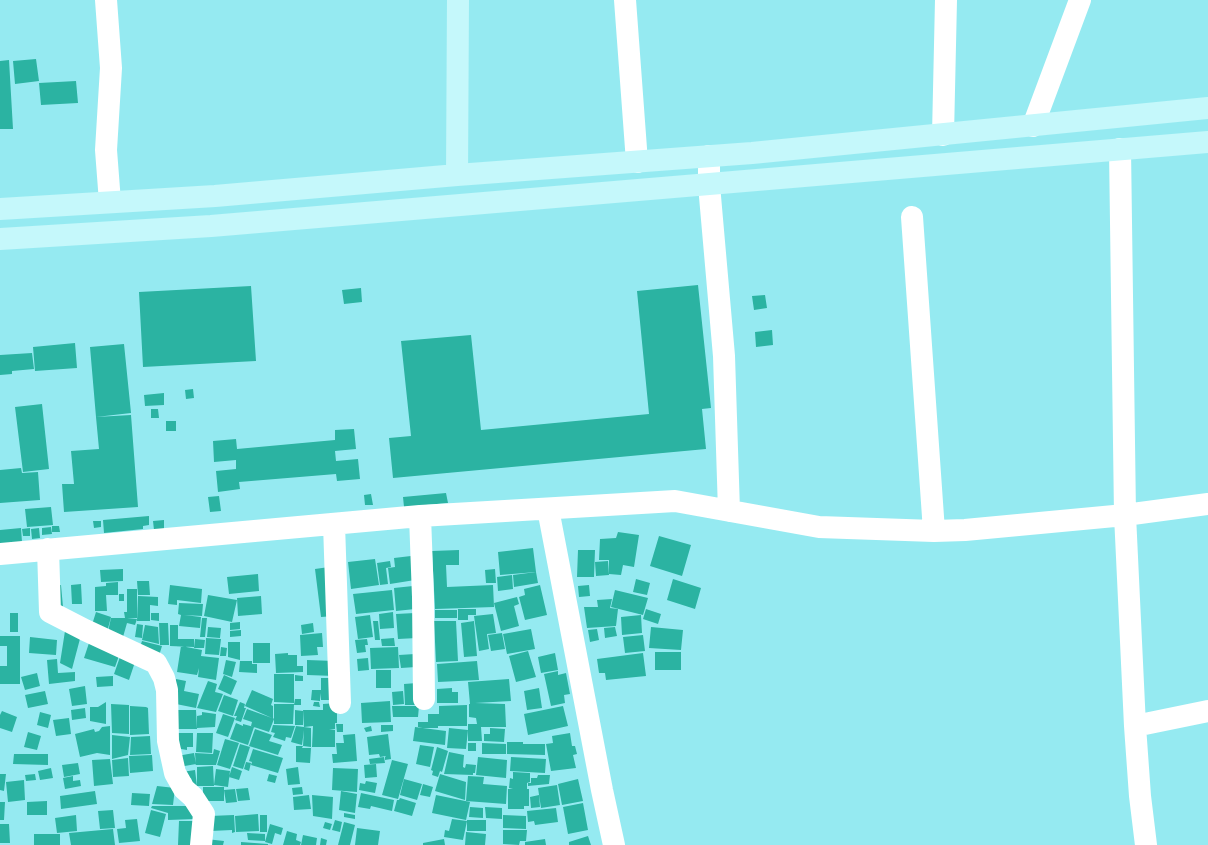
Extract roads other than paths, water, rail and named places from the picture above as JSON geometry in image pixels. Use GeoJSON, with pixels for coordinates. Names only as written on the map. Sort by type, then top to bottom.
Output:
{"type":"FeatureCollection","features":[{"type":"Feature","properties":{"kind":"main road"},"geometry":{"type":"LineString","coordinates":[[457,175],[458,0]]}},
{"type":"Feature","properties":{"kind":"main road"},"geometry":{"type":"LineString","coordinates":[[0,209],[214,196],[457,175],[709,156],[1208,108]]}},
{"type":"Feature","properties":{"kind":"main road"},"geometry":{"type":"LineString","coordinates":[[0,239],[211,226],[1208,142]]}},
{"type":"Feature","properties":{"kind":"street"},"geometry":{"type":"LineString","coordinates":[[106,0],[111,68],[106,150],[110,202]]}},
{"type":"Feature","properties":{"kind":"street"},"geometry":{"type":"LineString","coordinates":[[625,0],[637,162]]}},
{"type":"Feature","properties":{"kind":"street"},"geometry":{"type":"LineString","coordinates":[[943,134],[946,0]]}},
{"type":"Feature","properties":{"kind":"street"},"geometry":{"type":"LineString","coordinates":[[1033,126],[1080,0]]}},
{"type":"Feature","properties":{"kind":"street"},"geometry":{"type":"LineString","coordinates":[[1120,149],[1126,515],[1140,796],[1146,845]]}},
{"type":"Feature","properties":{"kind":"street"},"geometry":{"type":"LineString","coordinates":[[709,156],[709,185],[724,356],[729,511]]}},
{"type":"Feature","properties":{"kind":"street"},"geometry":{"type":"LineString","coordinates":[[912,217],[934,531]]}},
{"type":"Feature","properties":{"kind":"street"},"geometry":{"type":"LineString","coordinates":[[0,554],[420,516],[548,509],[584,505],[675,501],[819,527],[934,531],[965,530],[1126,515],[1208,504]]}},
{"type":"Feature","properties":{"kind":"street"},"geometry":{"type":"LineString","coordinates":[[548,509],[614,845]]}},
{"type":"Feature","properties":{"kind":"street"},"geometry":{"type":"LineString","coordinates":[[420,516],[423,597],[424,699]]}},
{"type":"Feature","properties":{"kind":"street"},"geometry":{"type":"LineString","coordinates":[[334,524],[340,703]]}},
{"type":"Feature","properties":{"kind":"street"},"geometry":{"type":"LineString","coordinates":[[48,549],[50,612],[156,663],[164,678],[167,690],[168,741],[175,773],[184,789],[193,796],[204,814],[201,845]]}},
{"type":"Feature","properties":{"kind":"street"},"geometry":{"type":"LineString","coordinates":[[1136,726],[1208,711]]}}]}
